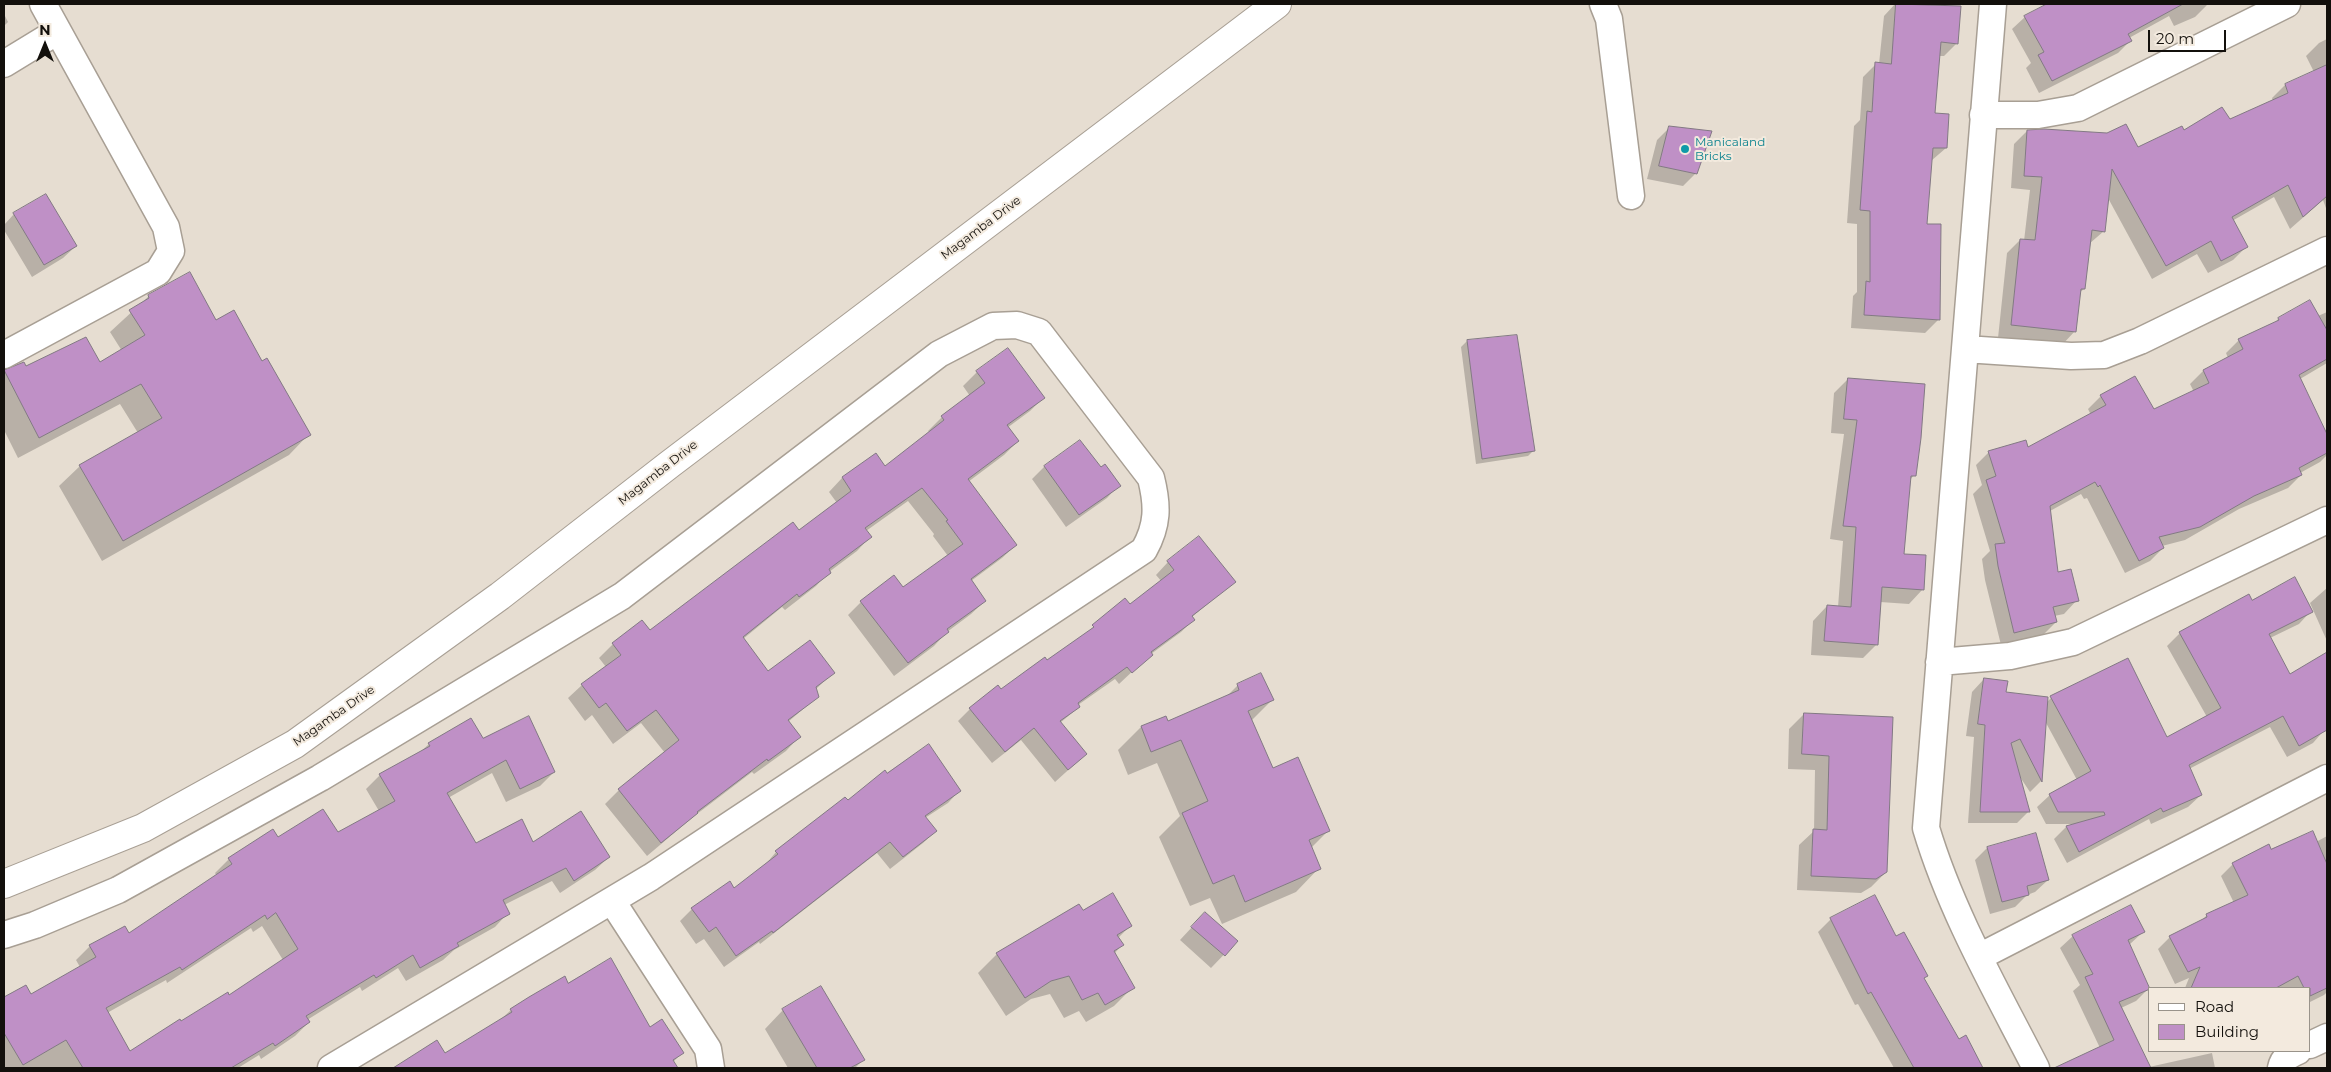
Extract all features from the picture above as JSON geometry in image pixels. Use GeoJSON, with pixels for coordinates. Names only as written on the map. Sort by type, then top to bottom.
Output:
{"type":"FeatureCollection","features":[{"type":"Feature","properties":{"kind":"street"},"geometry":{"type":"LineString","coordinates":[[4,355],[158,272],[171,251],[166,227],[43,4]]}},
{"type":"Feature","properties":{"kind":"street","name":"Magamba Drive"},"geometry":{"type":"LineString","coordinates":[[4,884],[143,828],[295,744],[500,596],[670,464],[1277,4]]}},
{"type":"Feature","properties":{"kind":"street"},"geometry":{"type":"LineString","coordinates":[[1603,4],[1609,19],[1631,196]]}},
{"type":"Feature","properties":{"kind":"street"},"geometry":{"type":"LineString","coordinates":[[1993,4],[1926,828],[1938,867],[1979,957],[2036,1068]]}},
{"type":"Feature","properties":{"kind":"street"},"geometry":{"type":"LineString","coordinates":[[1983,114],[2038,115],[2078,108],[2287,4]]}},
{"type":"Feature","properties":{"kind":"street"},"geometry":{"type":"LineString","coordinates":[[4,64],[58,31]]}},
{"type":"Feature","properties":{"kind":"street"},"geometry":{"type":"LineString","coordinates":[[1964,349],[2071,356],[2104,355],[2140,342],[2327,250]]}},
{"type":"Feature","properties":{"kind":"street"},"geometry":{"type":"LineString","coordinates":[[4,935],[35,925],[126,885],[320,778],[622,596],[939,354],[993,326],[1017,325],[1039,332],[1151,478],[1155,495],[1154,533],[1144,550],[651,877],[331,1068]]}},
{"type":"Feature","properties":{"kind":"street"},"geometry":{"type":"LineString","coordinates":[[1940,662],[2010,656],[2073,642],[2327,520]]}},
{"type":"Feature","properties":{"kind":"street"},"geometry":{"type":"LineString","coordinates":[[1979,957],[2327,778]]}},
{"type":"Feature","properties":{"kind":"street"},"geometry":{"type":"LineString","coordinates":[[612,901],[708,1049],[711,1068]]}},
{"type":"Feature","properties":{"kind":"street"},"geometry":{"type":"LineString","coordinates":[[2311,1045],[2327,1037]]}},
{"type":"Feature","properties":{"kind":"street"},"geometry":{"type":"LineString","coordinates":[[2282,1068],[2283,1062],[2289,1055],[2296,1052]]}},
{"type":"Feature","properties":{"kind":"building"},"geometry":{"type":"Polygon","coordinates":[[[1896,4],[1961,6],[1958,44],[1941,42],[1935,113],[1949,114],[1947,148],[1933,148],[1927,224],[1941,224],[1940,320],[1864,315],[1866,281],[1870,282],[1870,211],[1860,210],[1867,111],[1872,112],[1875,62],[1891,64],[1896,4]]]}},
{"type":"Feature","properties":{"kind":"building"},"geometry":{"type":"Polygon","coordinates":[[[2047,4],[2183,4],[2128,34],[2132,41],[2052,81],[2038,55],[2044,52],[2024,16],[2047,4]]]}},
{"type":"Feature","properties":{"kind":"building"},"geometry":{"type":"Polygon","coordinates":[[[2327,65],[2327,196],[2303,217],[2288,185],[2232,217],[2248,247],[2221,261],[2211,241],[2166,266],[2112,169],[2105,232],[2092,230],[2085,289],[2081,289],[2076,332],[2011,325],[2020,239],[2035,240],[2042,177],[2024,176],[2027,130],[2044,129],[2107,133],[2126,124],[2138,147],[2182,126],[2184,130],[2222,107],[2230,119],[2288,93],[2285,84],[2327,65]]]}},
{"type":"Feature","properties":{"kind":"building","name":"Manicaland Bricks"},"geometry":{"type":"Polygon","coordinates":[[[1669,126],[1712,131],[1697,174],[1659,166],[1669,126]]]}},
{"type":"Feature","properties":{"kind":"building"},"geometry":{"type":"Polygon","coordinates":[[[46,194],[77,246],[44,265],[13,213],[46,194]]]}},
{"type":"Feature","properties":{"kind":"building"},"geometry":{"type":"Polygon","coordinates":[[[190,272],[216,320],[234,310],[262,361],[267,358],[311,435],[123,541],[79,465],[162,418],[141,384],[39,438],[4,370],[24,362],[26,366],[86,337],[100,362],[145,335],[129,310],[149,298],[148,295],[190,272]]]}},
{"type":"Feature","properties":{"kind":"building"},"geometry":{"type":"Polygon","coordinates":[[[2310,300],[2327,330],[2327,359],[2299,375],[2327,434],[2327,453],[2299,468],[2302,475],[2254,496],[2200,527],[2159,537],[2164,548],[2139,561],[2100,485],[2098,487],[2095,482],[2050,506],[2058,572],[2071,569],[2079,601],[2053,607],[2057,622],[2014,633],[1998,566],[1995,544],[2005,543],[1986,480],[1996,476],[1988,451],[2026,440],[2028,447],[2106,405],[2100,395],[2135,376],[2154,409],[2209,383],[2203,370],[2243,349],[2238,339],[2279,320],[2278,318],[2310,300]]]}},
{"type":"Feature","properties":{"kind":"building"},"geometry":{"type":"Polygon","coordinates":[[[1517,335],[1535,451],[1482,459],[1467,340],[1517,335]]]}},
{"type":"Feature","properties":{"kind":"building"},"geometry":{"type":"Polygon","coordinates":[[[1008,348],[1045,398],[1007,425],[1019,441],[968,479],[1017,545],[971,579],[986,601],[947,629],[949,632],[908,663],[860,601],[894,575],[903,587],[963,544],[946,521],[948,520],[922,488],[865,528],[872,537],[829,569],[831,573],[799,597],[797,594],[743,637],[768,671],[810,640],[835,673],[816,687],[819,697],[788,720],[801,737],[768,761],[767,759],[697,812],[661,843],[618,789],[679,740],[656,710],[627,731],[606,703],[599,708],[581,684],[621,655],[612,643],[642,620],[650,630],[793,522],[799,530],[851,491],[842,477],[876,453],[885,466],[944,420],[941,416],[985,383],[976,371],[1008,348]]]}},
{"type":"Feature","properties":{"kind":"building"},"geometry":{"type":"Polygon","coordinates":[[[1848,378],[1925,384],[1921,438],[1916,476],[1911,476],[1904,554],[1926,555],[1924,590],[1882,587],[1878,645],[1824,641],[1827,605],[1851,607],[1856,527],[1843,526],[1857,420],[1844,419],[1848,378]]]}},
{"type":"Feature","properties":{"kind":"building"},"geometry":{"type":"Polygon","coordinates":[[[1080,440],[1101,467],[1105,464],[1121,486],[1079,515],[1044,466],[1080,440]]]}},
{"type":"Feature","properties":{"kind":"building"},"geometry":{"type":"Polygon","coordinates":[[[1199,536],[1236,582],[1192,616],[1195,620],[1151,652],[1153,655],[1132,673],[1127,667],[1078,703],[1080,707],[1060,721],[1087,754],[1068,770],[1034,728],[1005,752],[969,708],[998,685],[1001,689],[1045,657],[1047,660],[1094,627],[1092,625],[1125,598],[1130,604],[1174,570],[1167,561],[1199,536]]]}},
{"type":"Feature","properties":{"kind":"building"},"geometry":{"type":"Polygon","coordinates":[[[2295,577],[2313,612],[2269,634],[2290,674],[2327,652],[2327,730],[2299,746],[2283,716],[2189,765],[2202,795],[2163,812],[2161,808],[2079,852],[2066,826],[2105,815],[2104,812],[2058,812],[2049,794],[2091,771],[2050,696],[2128,658],[2167,737],[2221,708],[2179,632],[2249,594],[2252,600],[2295,577]]]}},
{"type":"Feature","properties":{"kind":"building"},"geometry":{"type":"Polygon","coordinates":[[[1261,673],[1274,700],[1248,711],[1273,768],[1298,757],[1330,831],[1309,840],[1321,869],[1245,902],[1234,875],[1213,884],[1182,813],[1208,801],[1181,740],[1151,752],[1141,726],[1166,716],[1168,721],[1239,690],[1237,684],[1261,673]]]}},
{"type":"Feature","properties":{"kind":"building"},"geometry":{"type":"Polygon","coordinates":[[[1984,678],[2008,681],[2006,692],[2048,697],[2042,782],[2020,739],[2011,743],[2030,812],[1980,812],[1985,725],[1978,724],[1984,678]]]}},
{"type":"Feature","properties":{"kind":"building"},"geometry":{"type":"Polygon","coordinates":[[[1804,713],[1893,717],[1887,872],[1876,879],[1811,876],[1813,829],[1827,830],[1829,756],[1802,754],[1804,713]]]}},
{"type":"Feature","properties":{"kind":"building"},"geometry":{"type":"Polygon","coordinates":[[[529,716],[555,772],[520,789],[506,760],[447,793],[476,843],[522,819],[533,842],[581,811],[610,857],[574,881],[566,868],[503,900],[510,914],[457,943],[459,946],[420,968],[413,955],[376,978],[374,975],[306,1016],[310,1022],[275,1046],[273,1043],[231,1068],[83,1068],[66,1040],[23,1065],[4,1033],[4,997],[26,985],[31,994],[96,957],[89,945],[125,926],[129,933],[232,864],[228,858],[273,829],[278,837],[323,809],[338,832],[395,801],[379,774],[430,746],[428,743],[471,718],[483,738],[529,716]],[[276,913],[267,919],[265,915],[182,970],[180,967],[106,1008],[130,1051],[180,1019],[181,1021],[228,992],[229,995],[298,949],[276,913]]]}},
{"type":"Feature","properties":{"kind":"building"},"geometry":{"type":"Polygon","coordinates":[[[929,744],[961,791],[925,816],[937,831],[903,857],[890,842],[773,933],[772,931],[736,956],[716,927],[709,932],[691,908],[730,881],[734,888],[778,854],[775,851],[845,797],[848,800],[885,770],[887,773],[929,744]]]}},
{"type":"Feature","properties":{"kind":"building"},"geometry":{"type":"Polygon","coordinates":[[[2313,831],[2327,864],[2327,988],[2311,996],[2311,987],[2304,987],[2298,976],[2278,987],[2191,987],[2200,967],[2188,972],[2169,936],[2207,917],[2206,914],[2248,895],[2232,863],[2269,844],[2271,849],[2313,831]]]}},
{"type":"Feature","properties":{"kind":"building"},"geometry":{"type":"Polygon","coordinates":[[[2036,833],[2049,880],[2027,886],[2029,895],[2002,902],[1987,847],[2036,833]]]}},
{"type":"Feature","properties":{"kind":"building"},"geometry":{"type":"Polygon","coordinates":[[[1113,893],[1132,926],[1117,935],[1124,945],[1114,951],[1135,988],[1105,1005],[1098,993],[1082,1000],[1069,976],[1051,981],[1025,998],[996,953],[1079,904],[1083,910],[1113,893]]]}},
{"type":"Feature","properties":{"kind":"building"},"geometry":{"type":"Polygon","coordinates":[[[1875,895],[1896,936],[1904,932],[1928,976],[1924,978],[1959,1039],[1966,1035],[1983,1068],[1914,1068],[1871,992],[1868,994],[1830,918],[1875,895]]]}},
{"type":"Feature","properties":{"kind":"building"},"geometry":{"type":"Polygon","coordinates":[[[2131,905],[2145,932],[2128,940],[2149,987],[2148,990],[2119,1002],[2151,1068],[2054,1068],[2114,1040],[2085,977],[2093,974],[2072,935],[2131,905]]]}},
{"type":"Feature","properties":{"kind":"building"},"geometry":{"type":"Polygon","coordinates":[[[1205,912],[1238,941],[1225,956],[1191,927],[1205,912]]]}},
{"type":"Feature","properties":{"kind":"building"},"geometry":{"type":"Polygon","coordinates":[[[611,958],[650,1027],[662,1019],[684,1053],[673,1060],[678,1068],[393,1068],[437,1040],[445,1053],[512,1012],[510,1009],[565,976],[568,983],[611,958]]]}},
{"type":"Feature","properties":{"kind":"building"},"geometry":{"type":"Polygon","coordinates":[[[821,986],[865,1060],[850,1068],[817,1068],[782,1009],[821,986]]]}},
{"type":"Feature","properties":{"kind":"place","name":"Manicaland Bricks"},"geometry":{"type":"Point","coordinates":[1685,149]}}]}
